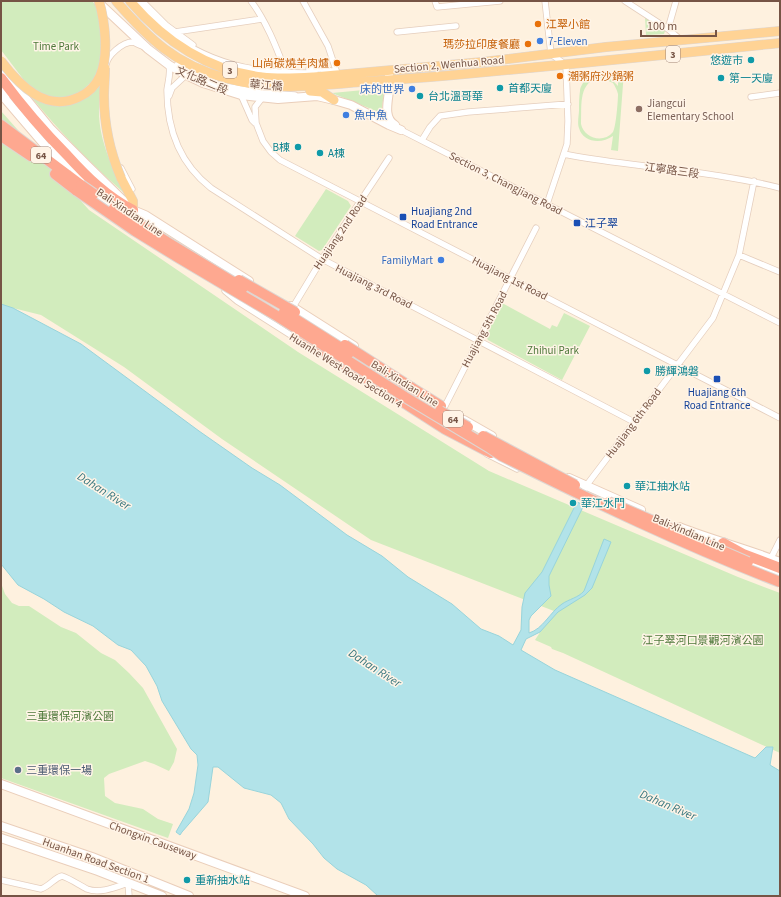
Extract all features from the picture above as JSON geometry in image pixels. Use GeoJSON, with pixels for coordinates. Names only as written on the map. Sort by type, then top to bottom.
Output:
{"type":"FeatureCollection","features":[{"type":"Feature","properties":{"kind":"highway"},"geometry":{"type":"LineString","coordinates":[[1,78],[83,179]]}},
{"type":"Feature","properties":{"kind":"highway"},"geometry":{"type":"LineString","coordinates":[[1,84],[45,137],[83,179],[133,210]]}},
{"type":"Feature","properties":{"kind":"highway","name":"64"},"geometry":{"type":"LineString","coordinates":[[1,125],[83,179]]}},
{"type":"Feature","properties":{"kind":"highway","name":"64"},"geometry":{"type":"LineString","coordinates":[[1,136],[26,153],[83,179]]}},
{"type":"Feature","properties":{"kind":"highway","name":"Bali-Xindian Line"},"geometry":{"type":"LineString","coordinates":[[83,179],[145,228],[299,321],[425,402],[504,448],[594,495],[780,575]]}},
{"type":"Feature","properties":{"kind":"highway","name":"Bali-Xindian Line"},"geometry":{"type":"LineString","coordinates":[[83,179],[173,254],[277,316],[405,398],[502,456],[591,501],[671,538],[780,582]]}},
{"type":"Feature","properties":{"kind":"highway"},"geometry":{"type":"LineString","coordinates":[[145,228],[205,260],[288,308],[443,407]]}},
{"type":"Feature","properties":{"kind":"highway"},"geometry":{"type":"LineString","coordinates":[[225,291],[238,297],[286,327],[445,429],[487,452],[502,456]]}},
{"type":"Feature","properties":{"kind":"highway"},"geometry":{"type":"LineString","coordinates":[[723,544],[743,554],[766,560],[780,568]]}},
{"type":"Feature","properties":{"kind":"main road"},"geometry":{"type":"LineString","coordinates":[[97,1],[101,8],[105,47],[104,95],[108,143],[114,162],[133,201],[133,210],[128,219]]}},
{"type":"Feature","properties":{"kind":"main road","name":"文化路二段"},"geometry":{"type":"LineString","coordinates":[[97,1],[148,49],[168,65],[209,85],[241,96],[278,99],[317,96],[334,100]]}},
{"type":"Feature","properties":{"kind":"main road","name":"3"},"geometry":{"type":"LineString","coordinates":[[116,1],[126,18]]}},
{"type":"Feature","properties":{"kind":"main road","name":"3"},"geometry":{"type":"LineString","coordinates":[[130,1],[139,4]]}},
{"type":"Feature","properties":{"kind":"main road","name":"Section 2, Wenhua Road"},"geometry":{"type":"LineString","coordinates":[[139,4],[155,28],[172,42],[207,62],[226,69],[262,77],[288,78],[388,70],[780,31]]}},
{"type":"Feature","properties":{"kind":"main road","name":"華江橋"},"geometry":{"type":"LineString","coordinates":[[126,18],[178,59],[224,78],[263,86],[282,87],[376,81]]}},
{"type":"Feature","properties":{"kind":"main road","name":"Section 2, Wenhua Road"},"geometry":{"type":"LineString","coordinates":[[376,81],[780,43]]}},
{"type":"Feature","properties":{"kind":"main road"},"geometry":{"type":"LineString","coordinates":[[1,61],[22,86],[34,95],[43,99],[63,102],[81,96],[90,90],[96,83],[102,69],[105,47]]}},
{"type":"Feature","properties":{"kind":"main road"},"geometry":{"type":"LineString","coordinates":[[193,66],[203,75],[232,85],[264,90],[322,92],[334,100]]}},
{"type":"Feature","properties":{"kind":"main road","name":"Huanhe West Road Section 4"},"geometry":{"type":"LineString","coordinates":[[1,68],[50,128],[133,210],[145,215],[276,299],[292,307],[435,398],[443,407]]}},
{"type":"Feature","properties":{"kind":"main road"},"geometry":{"type":"LineString","coordinates":[[388,70],[391,80],[387,106],[388,121],[401,130]]}},
{"type":"Feature","properties":{"kind":"main road","name":"Huanhe West Road Section 4"},"geometry":{"type":"LineString","coordinates":[[1,94],[63,167],[82,184],[83,179],[111,207],[180,256],[433,411],[620,518],[683,545],[717,552],[780,575]]}},
{"type":"Feature","properties":{"kind":"main road","name":"Section 3, Changjiang Road"},"geometry":{"type":"LineString","coordinates":[[334,100],[357,108],[401,130]]}},
{"type":"Feature","properties":{"kind":"main road"},"geometry":{"type":"LineString","coordinates":[[357,108],[380,116],[383,114],[387,106]]}},
{"type":"Feature","properties":{"kind":"main road","name":"Huanhe West Road Section 4"},"geometry":{"type":"LineString","coordinates":[[128,219],[137,232],[225,291]]}},
{"type":"Feature","properties":{"kind":"main road","name":"Huanhe West Road Section 4"},"geometry":{"type":"LineString","coordinates":[[276,299],[284,307],[307,321],[312,329],[424,400],[443,407],[532,460],[679,528],[723,544]]}},
{"type":"Feature","properties":{"kind":"main road","name":"Huanhe West Road Section 4"},"geometry":{"type":"LineString","coordinates":[[679,528],[717,552]]}},
{"type":"Feature","properties":{"kind":"main road"},"geometry":{"type":"LineString","coordinates":[[766,560],[780,562]]}},
{"type":"Feature","properties":{"kind":"main road","name":"Chongxin Causeway"},"geometry":{"type":"LineString","coordinates":[[1,784],[305,896]]}},
{"type":"Feature","properties":{"kind":"main road","name":"Huanhan Road Section 1"},"geometry":{"type":"LineString","coordinates":[[1,826],[92,857],[190,896]]}},
{"type":"Feature","properties":{"kind":"main road","name":"Huanhan Road Section 1"},"geometry":{"type":"LineString","coordinates":[[1,838],[98,871],[162,896]]}},
{"type":"Feature","properties":{"kind":"street"},"geometry":{"type":"LineString","coordinates":[[97,1],[103,15],[106,41],[106,63],[101,102],[103,132],[113,163],[133,210]]}},
{"type":"Feature","properties":{"kind":"street"},"geometry":{"type":"LineString","coordinates":[[102,1],[126,18],[150,47],[171,62],[192,74],[212,82],[247,91],[308,96]]}},
{"type":"Feature","properties":{"kind":"street"},"geometry":{"type":"LineString","coordinates":[[251,1],[258,9],[279,52],[285,70]]}},
{"type":"Feature","properties":{"kind":"street"},"geometry":{"type":"LineString","coordinates":[[303,1],[328,46],[340,73]]}},
{"type":"Feature","properties":{"kind":"street"},"geometry":{"type":"LineString","coordinates":[[436,4],[500,1]]}},
{"type":"Feature","properties":{"kind":"street"},"geometry":{"type":"LineString","coordinates":[[545,1],[551,54],[566,64],[568,104],[567,144],[547,204]]}},
{"type":"Feature","properties":{"kind":"street"},"geometry":{"type":"LineString","coordinates":[[625,1],[668,29],[682,41]]}},
{"type":"Feature","properties":{"kind":"street"},"geometry":{"type":"LineString","coordinates":[[668,29],[676,1]]}},
{"type":"Feature","properties":{"kind":"street"},"geometry":{"type":"LineString","coordinates":[[139,4],[193,45],[234,62],[263,68],[285,70],[321,69],[340,73]]}},
{"type":"Feature","properties":{"kind":"street"},"geometry":{"type":"LineString","coordinates":[[176,32],[262,19]]}},
{"type":"Feature","properties":{"kind":"street"},"geometry":{"type":"LineString","coordinates":[[397,32],[456,26]]}},
{"type":"Feature","properties":{"kind":"street"},"geometry":{"type":"LineString","coordinates":[[106,63],[113,52],[128,43],[134,42],[148,49]]}},
{"type":"Feature","properties":{"kind":"street","name":"Huajiang 3rd Road"},"geometry":{"type":"LineString","coordinates":[[168,65],[170,69],[167,90],[171,129],[178,148],[188,165],[199,178],[211,188],[322,259],[634,422]]}},
{"type":"Feature","properties":{"kind":"street"},"geometry":{"type":"LineString","coordinates":[[1,73],[83,179]]}},
{"type":"Feature","properties":{"kind":"street"},"geometry":{"type":"LineString","coordinates":[[168,98],[172,88],[186,75]]}},
{"type":"Feature","properties":{"kind":"street"},"geometry":{"type":"LineString","coordinates":[[1,88],[43,138],[83,179]]}},
{"type":"Feature","properties":{"kind":"street"},"geometry":{"type":"LineString","coordinates":[[751,97],[780,93]]}},
{"type":"Feature","properties":{"kind":"street","name":"Huajiang 1st Road"},"geometry":{"type":"LineString","coordinates":[[241,96],[252,120],[256,123]]}},
{"type":"Feature","properties":{"kind":"street","name":"Huajiang 1st Road"},"geometry":{"type":"LineString","coordinates":[[262,98],[255,107],[256,123],[263,141],[271,152],[280,160],[780,418]]}},
{"type":"Feature","properties":{"kind":"street"},"geometry":{"type":"LineString","coordinates":[[422,140],[440,116],[468,112],[568,104]]}},
{"type":"Feature","properties":{"kind":"street","name":"Section 3, Changjiang Road"},"geometry":{"type":"LineString","coordinates":[[401,130],[780,323]]}},
{"type":"Feature","properties":{"kind":"street","name":"江寧路三段"},"geometry":{"type":"LineString","coordinates":[[564,154],[585,159],[754,181],[780,188]]}},
{"type":"Feature","properties":{"kind":"street","name":"Huajiang 2nd Road"},"geometry":{"type":"LineString","coordinates":[[292,307],[389,158]]}},
{"type":"Feature","properties":{"kind":"street","name":"Huajiang 6th Road"},"geometry":{"type":"LineString","coordinates":[[582,495],[586,486],[713,318],[739,255],[754,181]]}},
{"type":"Feature","properties":{"kind":"street","name":"Huajiang 5th Road"},"geometry":{"type":"LineString","coordinates":[[443,407],[536,228]]}},
{"type":"Feature","properties":{"kind":"street"},"geometry":{"type":"LineString","coordinates":[[739,255],[780,272]]}},
{"type":"Feature","properties":{"kind":"street","name":"Huanhe West Road Section 4"},"geometry":{"type":"LineString","coordinates":[[225,291],[244,305],[434,425],[499,461],[559,488],[582,495]]}},
{"type":"Feature","properties":{"kind":"street"},"geometry":{"type":"LineString","coordinates":[[766,560],[780,540]]}},
{"type":"Feature","properties":{"kind":"street","name":"Huanhe West Road Section 4"},"geometry":{"type":"LineString","coordinates":[[683,545],[780,582]]}},
{"type":"Feature","properties":{"kind":"street"},"geometry":{"type":"LineString","coordinates":[[129,896],[128,883],[133,873]]}},
{"type":"Feature","properties":{"kind":"street"},"geometry":{"type":"LineString","coordinates":[[1,880],[42,889],[47,887],[57,877],[62,876],[94,891],[106,890],[128,883]]}},
{"type":"Feature","properties":{"kind":"green space","name":"Time Park"},"geometry":{"type":"Polygon","coordinates":[[[1,1],[92,1],[99,9],[102,52],[97,78],[84,92],[54,100],[30,88],[1,50],[1,1]]]}},
{"type":"Feature","properties":{"kind":"green space"},"geometry":{"type":"Polygon","coordinates":[[[645,17],[665,31],[664,34],[646,35],[645,17]]]}},
{"type":"Feature","properties":{"kind":"green space","name":"Time Park"},"geometry":{"type":"Polygon","coordinates":[[[104,71],[99,103],[99,120],[107,154],[126,197],[123,192],[53,123],[32,98],[68,103],[104,71]]]}},
{"type":"Feature","properties":{"kind":"green space"},"geometry":{"type":"Polygon","coordinates":[[[624,71],[618,151],[611,150],[613,136],[609,139],[598,141],[593,141],[584,137],[578,126],[578,121],[580,90],[585,80],[593,73],[598,73],[607,76],[618,86],[618,72],[624,71]],[[596,78],[586,86],[581,104],[581,124],[586,133],[594,138],[604,138],[609,136],[613,132],[616,120],[618,97],[617,91],[613,83],[602,78],[596,78]]]}},
{"type":"Feature","properties":{"kind":"green space"},"geometry":{"type":"Polygon","coordinates":[[[385,88],[381,113],[332,93],[385,88]]]}},
{"type":"Feature","properties":{"kind":"green space","name":"江子翠河口景觀河濱公園"},"geometry":{"type":"Polygon","coordinates":[[[1,111],[89,210],[298,352],[489,471],[738,577],[780,593],[780,753],[535,640],[554,611],[371,540],[222,439],[124,367],[41,315],[1,305],[1,111]]]}},
{"type":"Feature","properties":{"kind":"green space"},"geometry":{"type":"Polygon","coordinates":[[[326,189],[348,201],[351,206],[322,250],[319,251],[295,236],[326,189]]]}},
{"type":"Feature","properties":{"kind":"green space","name":"Zhihui Park"},"geometry":{"type":"Polygon","coordinates":[[[502,303],[550,329],[552,325],[557,327],[564,313],[590,326],[562,380],[488,340],[486,336],[502,303]]]}},
{"type":"Feature","properties":{"kind":"green space","name":"三重環保河濱公園"},"geometry":{"type":"Polygon","coordinates":[[[1,583],[5,594],[12,603],[19,606],[29,606],[61,627],[76,633],[101,653],[115,660],[143,688],[177,749],[174,762],[169,771],[145,761],[109,774],[104,778],[105,796],[115,803],[143,809],[158,819],[173,824],[168,838],[1,778],[1,583]]]}},
{"type":"Feature","properties":{"kind":"water","name":"Dahan River"},"geometry":{"type":"Polygon","coordinates":[[[1,304],[13,308],[81,344],[199,431],[252,468],[280,485],[347,535],[382,556],[408,577],[452,604],[481,629],[499,636],[513,645],[521,630],[522,607],[525,593],[542,572],[577,502],[584,505],[549,576],[551,596],[531,616],[529,620],[529,633],[538,628],[558,607],[584,591],[604,539],[611,542],[592,588],[585,595],[558,612],[540,632],[526,639],[521,650],[555,670],[755,758],[766,747],[773,747],[770,765],[780,771],[780,896],[378,896],[366,885],[337,869],[324,858],[289,819],[281,803],[271,795],[244,788],[218,767],[213,767],[208,802],[180,835],[176,832],[189,809],[194,793],[198,765],[197,755],[191,749],[162,701],[157,686],[146,666],[131,650],[118,645],[93,626],[64,612],[18,585],[1,564],[1,304]]]}},
{"type":"Feature","properties":{"kind":"place","name":"江翠小館"},"geometry":{"type":"Point","coordinates":[538,24]}},
{"type":"Feature","properties":{"kind":"place","name":"7-Eleven"},"geometry":{"type":"Point","coordinates":[540,41]}},
{"type":"Feature","properties":{"kind":"place","name":"瑪莎拉印度餐廳"},"geometry":{"type":"Point","coordinates":[528,44]}},
{"type":"Feature","properties":{"kind":"place","name":"悠遊市"},"geometry":{"type":"Point","coordinates":[751,60]}},
{"type":"Feature","properties":{"kind":"place","name":"山尚碳燒羊肉爐"},"geometry":{"type":"Point","coordinates":[337,63]}},
{"type":"Feature","properties":{"kind":"place","name":"潮粥府沙鍋粥"},"geometry":{"type":"Point","coordinates":[560,76]}},
{"type":"Feature","properties":{"kind":"place","name":"第一天廈"},"geometry":{"type":"Point","coordinates":[721,78]}},
{"type":"Feature","properties":{"kind":"place","name":"首都天廈"},"geometry":{"type":"Point","coordinates":[500,88]}},
{"type":"Feature","properties":{"kind":"place","name":"床的世界"},"geometry":{"type":"Point","coordinates":[412,89]}},
{"type":"Feature","properties":{"kind":"place","name":"台北溫哥華"},"geometry":{"type":"Point","coordinates":[420,96]}},
{"type":"Feature","properties":{"kind":"place","name":"Jiangcui Elementary School"},"geometry":{"type":"Point","coordinates":[639,109]}},
{"type":"Feature","properties":{"kind":"place","name":"魚中魚"},"geometry":{"type":"Point","coordinates":[346,115]}},
{"type":"Feature","properties":{"kind":"place","name":"B棟"},"geometry":{"type":"Point","coordinates":[298,147]}},
{"type":"Feature","properties":{"kind":"place","name":"A棟"},"geometry":{"type":"Point","coordinates":[320,153]}},
{"type":"Feature","properties":{"kind":"place","name":"Huajiang 2nd Road Entrance"},"geometry":{"type":"Point","coordinates":[403,217]}},
{"type":"Feature","properties":{"kind":"place","name":"江子翠"},"geometry":{"type":"Point","coordinates":[577,223]}},
{"type":"Feature","properties":{"kind":"place","name":"FamilyMart"},"geometry":{"type":"Point","coordinates":[441,260]}},
{"type":"Feature","properties":{"kind":"place","name":"勝輝鴻磐"},"geometry":{"type":"Point","coordinates":[647,371]}},
{"type":"Feature","properties":{"kind":"place","name":"Huajiang 6th Road Entrance"},"geometry":{"type":"Point","coordinates":[717,379]}},
{"type":"Feature","properties":{"kind":"place","name":"華江抽水站"},"geometry":{"type":"Point","coordinates":[627,486]}},
{"type":"Feature","properties":{"kind":"place","name":"華江水門"},"geometry":{"type":"Point","coordinates":[573,503]}},
{"type":"Feature","properties":{"kind":"place","name":"三重環保一場"},"geometry":{"type":"Point","coordinates":[18,770]}},
{"type":"Feature","properties":{"kind":"place","name":"重新抽水站"},"geometry":{"type":"Point","coordinates":[187,880]}}]}
